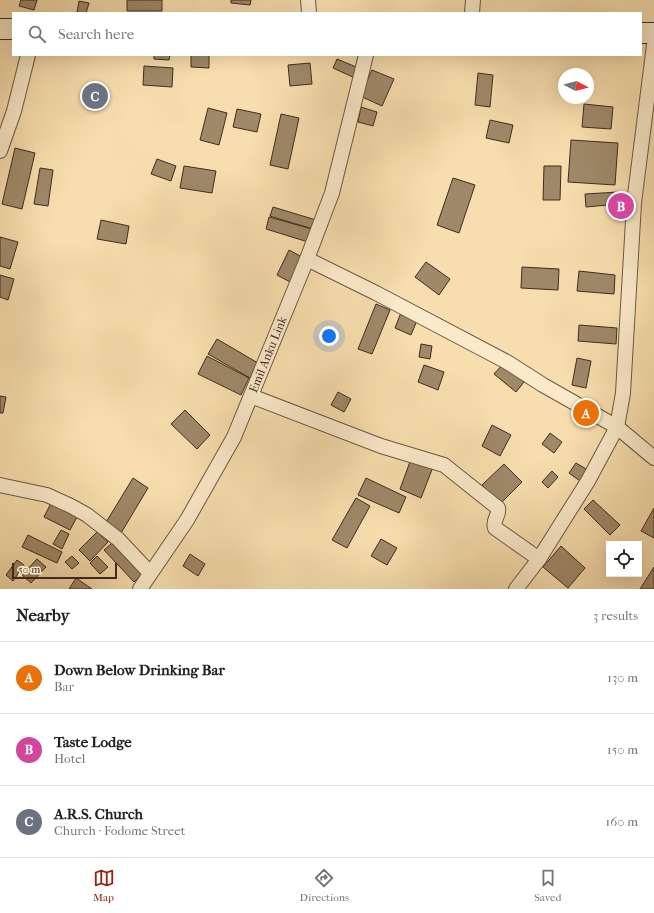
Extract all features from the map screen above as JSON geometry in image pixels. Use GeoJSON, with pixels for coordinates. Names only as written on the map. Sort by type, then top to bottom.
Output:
{"type":"FeatureCollection","features":[{"type":"Feature","properties":{"kind":"street"},"geometry":{"type":"LineString","coordinates":[[308,0],[308,12]]}},
{"type":"Feature","properties":{"kind":"street"},"geometry":{"type":"LineString","coordinates":[[472,12],[473,0]]}},
{"type":"Feature","properties":{"kind":"street"},"geometry":{"type":"LineString","coordinates":[[0,29],[12,29]]}},
{"type":"Feature","properties":{"kind":"street"},"geometry":{"type":"LineString","coordinates":[[642,33],[654,33]]}},
{"type":"Feature","properties":{"kind":"street"},"geometry":{"type":"LineString","coordinates":[[523,586],[588,481],[617,427],[623,393],[634,203],[650,112],[654,45]]}},
{"type":"Feature","properties":{"kind":"street"},"geometry":{"type":"LineString","coordinates":[[0,151],[14,111],[28,56]]}},
{"type":"Feature","properties":{"kind":"street","name":"Emil Anku Link"},"geometry":{"type":"LineString","coordinates":[[140,589],[187,520],[234,437],[307,259],[332,193],[366,56]]}},
{"type":"Feature","properties":{"kind":"street"},"geometry":{"type":"LineString","coordinates":[[307,259],[376,293],[507,362],[617,427],[654,458]]}},
{"type":"Feature","properties":{"kind":"street"},"geometry":{"type":"LineString","coordinates":[[251,396],[381,446],[444,465],[498,508],[498,514],[494,523],[495,528],[539,559]]}},
{"type":"Feature","properties":{"kind":"street"},"geometry":{"type":"LineString","coordinates":[[0,485],[47,495],[76,509],[118,539],[150,573]]}},
{"type":"Feature","properties":{"kind":"building"},"geometry":{"type":"Polygon","coordinates":[[[21,0],[37,0],[34,10],[19,6],[21,0]]]}},
{"type":"Feature","properties":{"kind":"building"},"geometry":{"type":"Polygon","coordinates":[[[127,0],[162,0],[162,11],[127,11],[127,0]]]}},
{"type":"Feature","properties":{"kind":"building"},"geometry":{"type":"Polygon","coordinates":[[[231,0],[251,0],[250,5],[231,3],[231,0]]]}},
{"type":"Feature","properties":{"kind":"building"},"geometry":{"type":"Polygon","coordinates":[[[79,1],[89,3],[86,12],[77,12],[79,1]]]}},
{"type":"Feature","properties":{"kind":"building"},"geometry":{"type":"Polygon","coordinates":[[[154,56],[170,56],[169,60],[154,59],[154,56]]]}},
{"type":"Feature","properties":{"kind":"building"},"geometry":{"type":"Polygon","coordinates":[[[191,56],[209,56],[209,68],[191,67],[191,56]]]}},
{"type":"Feature","properties":{"kind":"building"},"geometry":{"type":"Polygon","coordinates":[[[337,59],[361,69],[357,79],[333,68],[337,59]]]}},
{"type":"Feature","properties":{"kind":"building"},"geometry":{"type":"Polygon","coordinates":[[[310,63],[312,84],[290,86],[288,65],[310,63]]]}},
{"type":"Feature","properties":{"kind":"building"},"geometry":{"type":"Polygon","coordinates":[[[144,66],[173,68],[172,87],[143,85],[144,66]]]}},
{"type":"Feature","properties":{"kind":"building"},"geometry":{"type":"Polygon","coordinates":[[[372,70],[394,79],[382,106],[360,96],[372,70]]]}},
{"type":"Feature","properties":{"kind":"building"},"geometry":{"type":"Polygon","coordinates":[[[478,73],[493,75],[490,107],[475,105],[478,73]]]}},
{"type":"Feature","properties":{"kind":"building"},"geometry":{"type":"Polygon","coordinates":[[[584,104],[613,107],[611,129],[582,127],[584,104]]]}},
{"type":"Feature","properties":{"kind":"building"},"geometry":{"type":"Polygon","coordinates":[[[361,107],[377,112],[373,126],[358,122],[361,107]]]}},
{"type":"Feature","properties":{"kind":"building"},"geometry":{"type":"Polygon","coordinates":[[[208,108],[227,113],[219,145],[200,140],[208,108]]]}},
{"type":"Feature","properties":{"kind":"building"},"geometry":{"type":"Polygon","coordinates":[[[237,109],[261,114],[257,132],[233,127],[237,109]]]}},
{"type":"Feature","properties":{"kind":"building"},"geometry":{"type":"Polygon","coordinates":[[[281,114],[299,118],[288,169],[270,165],[281,114]]]}},
{"type":"Feature","properties":{"kind":"building"},"geometry":{"type":"Polygon","coordinates":[[[490,120],[513,125],[509,143],[486,138],[490,120]]]}},
{"type":"Feature","properties":{"kind":"building"},"geometry":{"type":"Polygon","coordinates":[[[571,140],[618,143],[615,185],[568,182],[571,140]]]}},
{"type":"Feature","properties":{"kind":"building"},"geometry":{"type":"Polygon","coordinates":[[[15,148],[35,153],[22,209],[2,204],[15,148]]]}},
{"type":"Feature","properties":{"kind":"building"},"geometry":{"type":"Polygon","coordinates":[[[157,159],[176,166],[171,181],[151,174],[157,159]]]}},
{"type":"Feature","properties":{"kind":"building"},"geometry":{"type":"Polygon","coordinates":[[[184,166],[216,171],[212,193],[180,188],[184,166]]]}},
{"type":"Feature","properties":{"kind":"building"},"geometry":{"type":"Polygon","coordinates":[[[544,166],[561,166],[560,200],[543,200],[544,166]]]}},
{"type":"Feature","properties":{"kind":"building"},"geometry":{"type":"Polygon","coordinates":[[[40,168],[53,170],[48,206],[34,204],[40,168]]]}},
{"type":"Feature","properties":{"kind":"building"},"geometry":{"type":"Polygon","coordinates":[[[453,178],[475,185],[459,233],[437,225],[453,178]]]}},
{"type":"Feature","properties":{"kind":"building"},"geometry":{"type":"Polygon","coordinates":[[[618,192],[619,204],[586,207],[585,194],[618,192]]]}},
{"type":"Feature","properties":{"kind":"building"},"geometry":{"type":"Polygon","coordinates":[[[273,207],[316,220],[313,229],[270,216],[273,207]]]}},
{"type":"Feature","properties":{"kind":"building"},"geometry":{"type":"Polygon","coordinates":[[[269,217],[312,229],[308,242],[266,229],[269,217]]]}},
{"type":"Feature","properties":{"kind":"building"},"geometry":{"type":"Polygon","coordinates":[[[101,220],[129,226],[126,244],[97,239],[101,220]]]}},
{"type":"Feature","properties":{"kind":"building"},"geometry":{"type":"Polygon","coordinates":[[[0,237],[18,242],[10,269],[0,266],[0,237]]]}},
{"type":"Feature","properties":{"kind":"building"},"geometry":{"type":"Polygon","coordinates":[[[289,250],[304,258],[292,283],[277,275],[289,250]]]}},
{"type":"Feature","properties":{"kind":"building"},"geometry":{"type":"Polygon","coordinates":[[[426,262],[450,279],[439,295],[415,277],[426,262]]]}},
{"type":"Feature","properties":{"kind":"building"},"geometry":{"type":"Polygon","coordinates":[[[522,267],[559,269],[558,290],[521,288],[522,267]]]}},
{"type":"Feature","properties":{"kind":"building"},"geometry":{"type":"Polygon","coordinates":[[[579,271],[615,275],[614,294],[577,291],[579,271]]]}},
{"type":"Feature","properties":{"kind":"building"},"geometry":{"type":"Polygon","coordinates":[[[0,275],[14,279],[8,300],[0,297],[0,275]]]}},
{"type":"Feature","properties":{"kind":"building"},"geometry":{"type":"Polygon","coordinates":[[[376,304],[390,310],[372,354],[358,349],[376,304]]]}},
{"type":"Feature","properties":{"kind":"building"},"geometry":{"type":"Polygon","coordinates":[[[402,310],[418,318],[411,335],[395,328],[402,310]]]}},
{"type":"Feature","properties":{"kind":"building"},"geometry":{"type":"Polygon","coordinates":[[[579,325],[617,328],[616,344],[578,341],[579,325]]]}},
{"type":"Feature","properties":{"kind":"building"},"geometry":{"type":"Polygon","coordinates":[[[217,339],[258,363],[250,378],[208,354],[217,339]]]}},
{"type":"Feature","properties":{"kind":"building"},"geometry":{"type":"Polygon","coordinates":[[[421,344],[432,346],[430,359],[419,357],[421,344]]]}},
{"type":"Feature","properties":{"kind":"building"},"geometry":{"type":"Polygon","coordinates":[[[207,356],[249,378],[241,395],[198,374],[207,356]]]}},
{"type":"Feature","properties":{"kind":"building"},"geometry":{"type":"Polygon","coordinates":[[[577,358],[591,361],[586,388],[572,385],[577,358]]]}},
{"type":"Feature","properties":{"kind":"building"},"geometry":{"type":"Polygon","coordinates":[[[503,364],[524,382],[516,392],[494,374],[503,364]]]}},
{"type":"Feature","properties":{"kind":"building"},"geometry":{"type":"Polygon","coordinates":[[[424,365],[444,372],[438,390],[418,382],[424,365]]]}},
{"type":"Feature","properties":{"kind":"building"},"geometry":{"type":"Polygon","coordinates":[[[338,392],[351,399],[344,412],[331,405],[338,392]]]}},
{"type":"Feature","properties":{"kind":"building"},"geometry":{"type":"Polygon","coordinates":[[[0,396],[6,397],[3,413],[0,413],[0,396]]]}},
{"type":"Feature","properties":{"kind":"building"},"geometry":{"type":"Polygon","coordinates":[[[185,410],[210,435],[197,449],[171,424],[185,410]]]}},
{"type":"Feature","properties":{"kind":"building"},"geometry":{"type":"Polygon","coordinates":[[[492,425],[511,435],[500,456],[482,446],[492,425]]]}},
{"type":"Feature","properties":{"kind":"building"},"geometry":{"type":"Polygon","coordinates":[[[550,433],[562,442],[554,453],[542,444],[550,433]]]}},
{"type":"Feature","properties":{"kind":"building"},"geometry":{"type":"Polygon","coordinates":[[[411,459],[433,467],[421,498],[400,489],[411,459]]]}},
{"type":"Feature","properties":{"kind":"building"},"geometry":{"type":"Polygon","coordinates":[[[576,463],[588,470],[580,481],[569,473],[576,463]]]}},
{"type":"Feature","properties":{"kind":"building"},"geometry":{"type":"Polygon","coordinates":[[[504,464],[522,482],[500,504],[482,485],[504,464]]]}},
{"type":"Feature","properties":{"kind":"building"},"geometry":{"type":"Polygon","coordinates":[[[552,471],[558,477],[548,488],[542,482],[552,471]]]}},
{"type":"Feature","properties":{"kind":"building"},"geometry":{"type":"Polygon","coordinates":[[[133,478],[148,488],[121,533],[105,524],[133,478]]]}},
{"type":"Feature","properties":{"kind":"building"},"geometry":{"type":"Polygon","coordinates":[[[366,478],[406,497],[399,513],[358,495],[366,478]]]}},
{"type":"Feature","properties":{"kind":"building"},"geometry":{"type":"Polygon","coordinates":[[[356,498],[370,506],[347,548],[332,540],[356,498]]]}},
{"type":"Feature","properties":{"kind":"building"},"geometry":{"type":"Polygon","coordinates":[[[593,500],[620,525],[610,535],[584,509],[593,500]]]}},
{"type":"Feature","properties":{"kind":"building"},"geometry":{"type":"Polygon","coordinates":[[[52,501],[78,515],[70,530],[44,517],[52,501]]]}},
{"type":"Feature","properties":{"kind":"building"},"geometry":{"type":"Polygon","coordinates":[[[654,508],[654,538],[641,531],[654,508]]]}},
{"type":"Feature","properties":{"kind":"building"},"geometry":{"type":"Polygon","coordinates":[[[61,530],[69,534],[62,549],[53,544],[61,530]]]}},
{"type":"Feature","properties":{"kind":"building"},"geometry":{"type":"Polygon","coordinates":[[[97,532],[108,542],[90,561],[79,550],[97,532]]]}},
{"type":"Feature","properties":{"kind":"building"},"geometry":{"type":"Polygon","coordinates":[[[28,535],[62,552],[57,563],[22,547],[28,535]]]}},
{"type":"Feature","properties":{"kind":"building"},"geometry":{"type":"Polygon","coordinates":[[[381,539],[397,548],[387,565],[371,556],[381,539]]]}},
{"type":"Feature","properties":{"kind":"building"},"geometry":{"type":"Polygon","coordinates":[[[112,543],[142,575],[134,582],[104,550],[112,543]]]}},
{"type":"Feature","properties":{"kind":"building"},"geometry":{"type":"Polygon","coordinates":[[[561,546],[585,568],[568,588],[543,567],[561,546]]]}},
{"type":"Feature","properties":{"kind":"building"},"geometry":{"type":"Polygon","coordinates":[[[190,554],[205,564],[198,576],[183,566],[190,554]]]}},
{"type":"Feature","properties":{"kind":"building"},"geometry":{"type":"Polygon","coordinates":[[[72,556],[79,563],[72,569],[65,562],[72,556]]]}},
{"type":"Feature","properties":{"kind":"building"},"geometry":{"type":"Polygon","coordinates":[[[97,556],[108,567],[100,574],[90,563],[97,556]]]}},
{"type":"Feature","properties":{"kind":"building"},"geometry":{"type":"Polygon","coordinates":[[[37,559],[46,567],[31,583],[22,575],[37,559]]]}},
{"type":"Feature","properties":{"kind":"building"},"geometry":{"type":"Polygon","coordinates":[[[17,560],[24,565],[13,581],[6,575],[17,560]]]}},
{"type":"Feature","properties":{"kind":"building"},"geometry":{"type":"Polygon","coordinates":[[[654,567],[654,589],[640,589],[654,567]]]}},
{"type":"Feature","properties":{"kind":"building"},"geometry":{"type":"Polygon","coordinates":[[[76,578],[92,589],[69,589],[76,578]]]}},
{"type":"Feature","properties":{"kind":"place","name":"A.R.S. Church"},"geometry":{"type":"Point","coordinates":[95,96]}},
{"type":"Feature","properties":{"kind":"place","name":"Taste Lodge"},"geometry":{"type":"Point","coordinates":[621,206]}},
{"type":"Feature","properties":{"kind":"place","name":"Down Below Drinking Bar"},"geometry":{"type":"Point","coordinates":[586,413]}}]}
